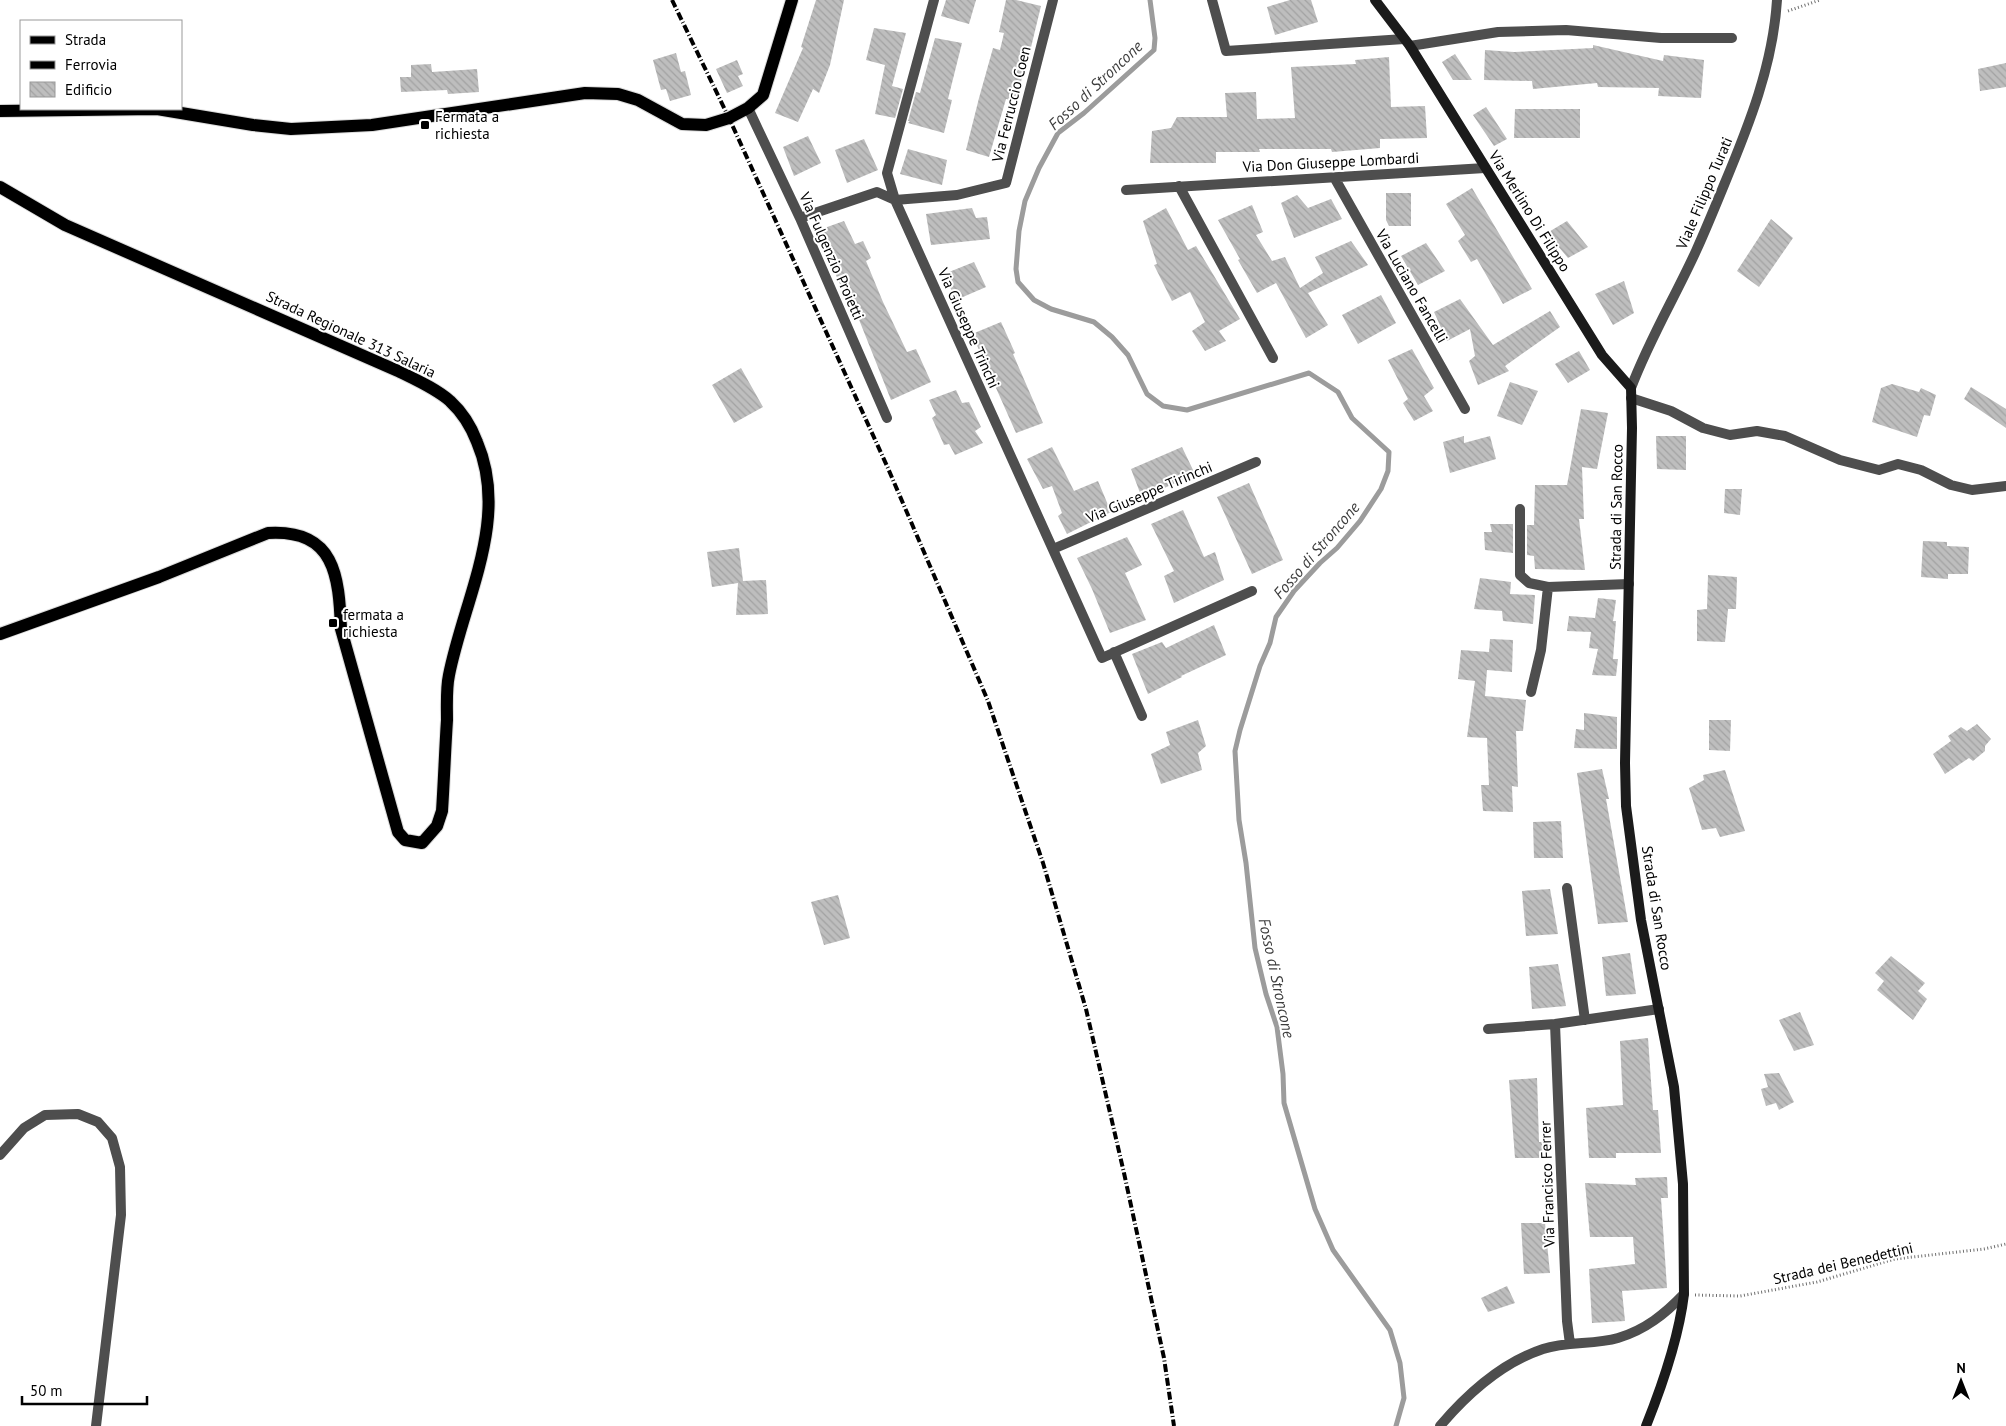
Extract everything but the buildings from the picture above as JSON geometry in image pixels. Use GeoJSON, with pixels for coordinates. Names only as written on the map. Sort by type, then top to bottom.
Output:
{"type":"FeatureCollection","features":[{"type":"Feature","properties":{"kind":"main road"},"geometry":{"type":"LineString","coordinates":[[165,110],[253,125],[291,129],[372,125],[585,93],[618,94],[638,100],[682,124],[706,124],[729,118],[748,108],[763,95],[792,0]]}},
{"type":"Feature","properties":{"kind":"main road","name":"Via Merlino Di Filippo"},"geometry":{"type":"LineString","coordinates":[[1376,0],[1407,43],[1602,355],[1631,393]]}},
{"type":"Feature","properties":{"kind":"main road"},"geometry":{"type":"LineString","coordinates":[[0,111],[79,110]]}},
{"type":"Feature","properties":{"kind":"main road","name":"Strada Regionale 313 Salaria"},"geometry":{"type":"LineString","coordinates":[[0,187],[65,225],[398,371],[430,387],[450,401],[469,422],[483,455],[488,484],[489,519],[483,553],[457,638],[449,678],[442,811],[438,826],[422,844],[405,840],[398,832],[341,629],[337,575],[323,551],[313,542],[298,535],[284,532],[268,533],[159,577],[0,634]]}},
{"type":"Feature","properties":{"kind":"main road","name":"Strada di San Rocco"},"geometry":{"type":"LineString","coordinates":[[1631,393],[1630,584],[1625,763],[1626,806],[1641,920],[1674,1087],[1682,1175],[1684,1294],[1682,1309],[1660,1392],[1646,1426]]}},
{"type":"Feature","properties":{"kind":"street","name":"Via Giuseppe Trinchi"},"geometry":{"type":"LineString","coordinates":[[934,0],[887,173],[895,200],[1102,658],[1114,652]]}},
{"type":"Feature","properties":{"kind":"street","name":"Via Ferruccio Coen"},"geometry":{"type":"LineString","coordinates":[[800,218],[877,192],[895,200],[957,195],[1006,183],[1053,0]]}},
{"type":"Feature","properties":{"kind":"street"},"geometry":{"type":"LineString","coordinates":[[1212,0],[1226,51],[1407,43],[1498,32],[1556,30],[1661,38],[1732,38]]}},
{"type":"Feature","properties":{"kind":"street","name":"Viale Filippo Turati"},"geometry":{"type":"LineString","coordinates":[[1631,393],[1654,334],[1696,251],[1743,138],[1765,76],[1776,16],[1777,0]]}},
{"type":"Feature","properties":{"kind":"street","name":"Via Fulgenzio Proietti"},"geometry":{"type":"LineString","coordinates":[[748,108],[800,218],[887,418]]}},
{"type":"Feature","properties":{"kind":"street","name":"Via Don Giuseppe Lombardi"},"geometry":{"type":"LineString","coordinates":[[1126,190],[1486,168]]}},
{"type":"Feature","properties":{"kind":"street","name":"Via Luciano Fancelli"},"geometry":{"type":"LineString","coordinates":[[1334,177],[1465,409]]}},
{"type":"Feature","properties":{"kind":"street"},"geometry":{"type":"LineString","coordinates":[[1179,186],[1273,358]]}},
{"type":"Feature","properties":{"kind":"street"},"geometry":{"type":"LineString","coordinates":[[1631,393],[1671,410],[1703,428],[1730,435],[1757,431],[1785,436],[1840,460],[1878,470],[1898,464],[1921,470],[1951,485],[1972,490],[2006,486]]}},
{"type":"Feature","properties":{"kind":"street","name":"Via Giuseppe Tirinchi"},"geometry":{"type":"LineString","coordinates":[[1053,549],[1256,462]]}},
{"type":"Feature","properties":{"kind":"street"},"geometry":{"type":"LineString","coordinates":[[1520,509],[1520,575],[1529,583],[1548,587],[1630,584]]}},
{"type":"Feature","properties":{"kind":"street"},"geometry":{"type":"LineString","coordinates":[[1531,692],[1541,650],[1548,587]]}},
{"type":"Feature","properties":{"kind":"street"},"geometry":{"type":"LineString","coordinates":[[1142,716],[1114,652],[1252,591]]}},
{"type":"Feature","properties":{"kind":"street"},"geometry":{"type":"LineString","coordinates":[[1567,888],[1585,1020]]}},
{"type":"Feature","properties":{"kind":"street"},"geometry":{"type":"LineString","coordinates":[[1488,1029],[1555,1024],[1659,1009]]}},
{"type":"Feature","properties":{"kind":"street","name":"Via Francisco Ferrer"},"geometry":{"type":"LineString","coordinates":[[1555,1024],[1570,1344]]}},
{"type":"Feature","properties":{"kind":"street"},"geometry":{"type":"LineString","coordinates":[[0,1155],[24,1128],[46,1116],[78,1114],[98,1122],[112,1138],[120,1167],[121,1214],[96,1426]]}},
{"type":"Feature","properties":{"kind":"street"},"geometry":{"type":"LineString","coordinates":[[1440,1426],[1480,1384],[1507,1365],[1543,1349],[1618,1338],[1654,1322],[1684,1294]]}},
{"type":"Feature","properties":{"kind":"path"},"geometry":{"type":"LineString","coordinates":[[1790,11],[1820,0]]}},
{"type":"Feature","properties":{"kind":"path","name":"Strada dei Benedettini"},"geometry":{"type":"LineString","coordinates":[[1684,1294],[1740,1296],[1817,1282],[1895,1259],[1984,1249],[2006,1244]]}},
{"type":"Feature","properties":{"kind":"waterway","name":"Fosso di Stroncone"},"geometry":{"type":"LineString","coordinates":[[1150,0],[1155,38],[1154,50],[1084,113],[1058,133],[1039,168],[1025,201],[1019,231],[1016,269],[1018,282],[1034,300],[1051,309],[1094,322],[1112,337],[1128,355],[1147,394],[1163,406],[1187,410],[1309,373],[1338,392],[1352,418],[1389,452],[1388,471],[1381,489],[1360,521],[1337,548],[1294,591],[1276,617],[1270,643],[1260,666],[1235,751],[1239,820],[1246,863],[1255,948],[1266,994],[1277,1027],[1283,1074],[1284,1103],[1315,1209],[1333,1250],[1390,1330],[1400,1363],[1404,1398],[1396,1426]]}},
{"type":"Feature","properties":{"kind":"railway"},"geometry":{"type":"LineString","coordinates":[[672,0],[729,118],[887,466],[988,701],[1043,863],[1086,1009],[1164,1358],[1174,1426]]}},
{"type":"Feature","properties":{"kind":"place","name":"Fermata a richiesta"},"geometry":{"type":"Point","coordinates":[425,125]}},
{"type":"Feature","properties":{"kind":"place","name":"fermata a richiesta"},"geometry":{"type":"Point","coordinates":[333,623]}}]}
